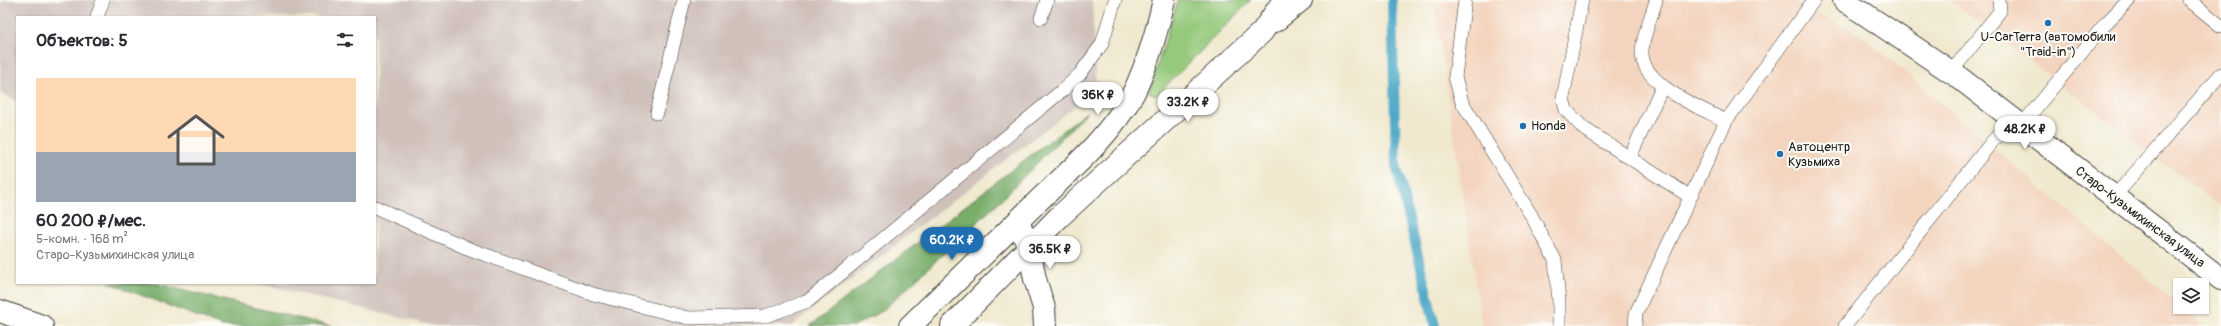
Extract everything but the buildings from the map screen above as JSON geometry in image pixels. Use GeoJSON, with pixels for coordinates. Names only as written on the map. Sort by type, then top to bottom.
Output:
{"type":"FeatureCollection","features":[{"type":"Feature","properties":{"kind":"main road"},"geometry":{"type":"LineString","coordinates":[[1262,32],[1284,0]]}},
{"type":"Feature","properties":{"kind":"main road"},"geometry":{"type":"LineString","coordinates":[[952,326],[1059,217],[1262,32],[1301,0]]}},
{"type":"Feature","properties":{"kind":"main road","name":"Старо-Кузьмихинская улица"},"geometry":{"type":"LineString","coordinates":[[1844,0],[1952,72],[2221,279]]}},
{"type":"Feature","properties":{"kind":"main road"},"geometry":{"type":"LineString","coordinates":[[910,326],[1095,146],[1121,113],[1133,92],[1146,62],[1162,3]]}},
{"type":"Feature","properties":{"kind":"main road"},"geometry":{"type":"LineString","coordinates":[[1018,221],[1029,248],[1035,279],[1044,308],[1045,326]]}},
{"type":"Feature","properties":{"kind":"main road"},"geometry":{"type":"LineString","coordinates":[[0,311],[42,326]]}},
{"type":"Feature","properties":{"kind":"lane"},"geometry":{"type":"LineString","coordinates":[[97,16],[103,0]]}},
{"type":"Feature","properties":{"kind":"lane"},"geometry":{"type":"LineString","coordinates":[[657,113],[684,0]]}},
{"type":"Feature","properties":{"kind":"lane"},"geometry":{"type":"LineString","coordinates":[[1041,18],[1046,0]]}},
{"type":"Feature","properties":{"kind":"lane"},"geometry":{"type":"LineString","coordinates":[[376,208],[467,248],[593,294],[688,318],[765,316],[808,301],[1064,89],[1080,74],[1102,44],[1115,0]]}},
{"type":"Feature","properties":{"kind":"lane"},"geometry":{"type":"LineString","coordinates":[[1465,0],[1455,77],[1462,102],[1531,214],[1555,260],[1559,301],[1559,326]]}},
{"type":"Feature","properties":{"kind":"lane"},"geometry":{"type":"LineString","coordinates":[[1582,0],[1563,98],[1566,110],[1583,128],[1689,196]]}},
{"type":"Feature","properties":{"kind":"lane"},"geometry":{"type":"LineString","coordinates":[[1656,0],[1642,52],[1648,72],[1662,87],[1726,121]]}},
{"type":"Feature","properties":{"kind":"lane"},"geometry":{"type":"LineString","coordinates":[[1636,326],[1636,313],[1689,196],[1726,121],[1814,0]]}},
{"type":"Feature","properties":{"kind":"lane"},"geometry":{"type":"LineString","coordinates":[[1952,72],[2000,11],[1999,0]]}},
{"type":"Feature","properties":{"kind":"lane"},"geometry":{"type":"LineString","coordinates":[[1845,326],[1991,144],[2017,123],[2106,23],[2129,0]]}},
{"type":"Feature","properties":{"kind":"lane"},"geometry":{"type":"LineString","coordinates":[[2189,0],[2221,26]]}},
{"type":"Feature","properties":{"kind":"lane"},"geometry":{"type":"LineString","coordinates":[[2114,197],[2221,74]]}},
{"type":"Feature","properties":{"kind":"lane"},"geometry":{"type":"LineString","coordinates":[[1630,157],[1662,87]]}},
{"type":"Feature","properties":{"kind":"shaded area"},"geometry":{"type":"Polygon","coordinates":[[[5,0],[1092,0],[1096,90],[791,326],[434,326],[261,284],[376,284],[376,16],[16,16],[16,101],[0,93],[0,4],[5,0]]]}},
{"type":"Feature","properties":{"kind":"shaded area"},"geometry":{"type":"Polygon","coordinates":[[[1445,0],[1788,0],[1860,34],[2173,300],[2173,314],[2190,314],[2204,326],[1482,326],[1435,8],[1445,0]]]}},
{"type":"Feature","properties":{"kind":"shaded area"},"geometry":{"type":"Polygon","coordinates":[[[1950,0],[2221,0],[2221,207],[1950,0]]]}},
{"type":"Feature","properties":{"kind":"green space"},"geometry":{"type":"Polygon","coordinates":[[[1178,0],[1251,0],[1156,96],[1149,92],[1178,0]]]}},
{"type":"Feature","properties":{"kind":"green space"},"geometry":{"type":"Polygon","coordinates":[[[1089,110],[997,204],[882,311],[854,326],[810,326],[1089,110]]]}},
{"type":"Feature","properties":{"kind":"green space"},"geometry":{"type":"Polygon","coordinates":[[[112,284],[157,284],[331,326],[222,326],[112,284]]]}},
{"type":"Feature","properties":{"kind":"waterway"},"geometry":{"type":"LineString","coordinates":[[1392,0],[1396,165],[1435,326]]}},
{"type":"Feature","properties":{"kind":"place","name":"U-CarTerra (автомобили \"Traid-in\")"},"geometry":{"type":"Point","coordinates":[2048,23]}},
{"type":"Feature","properties":{"kind":"place","name":"Honda"},"geometry":{"type":"Point","coordinates":[1523,126]}},
{"type":"Feature","properties":{"kind":"place","name":"Автоцентр Кузьмиха"},"geometry":{"type":"Point","coordinates":[1780,154]}}]}
